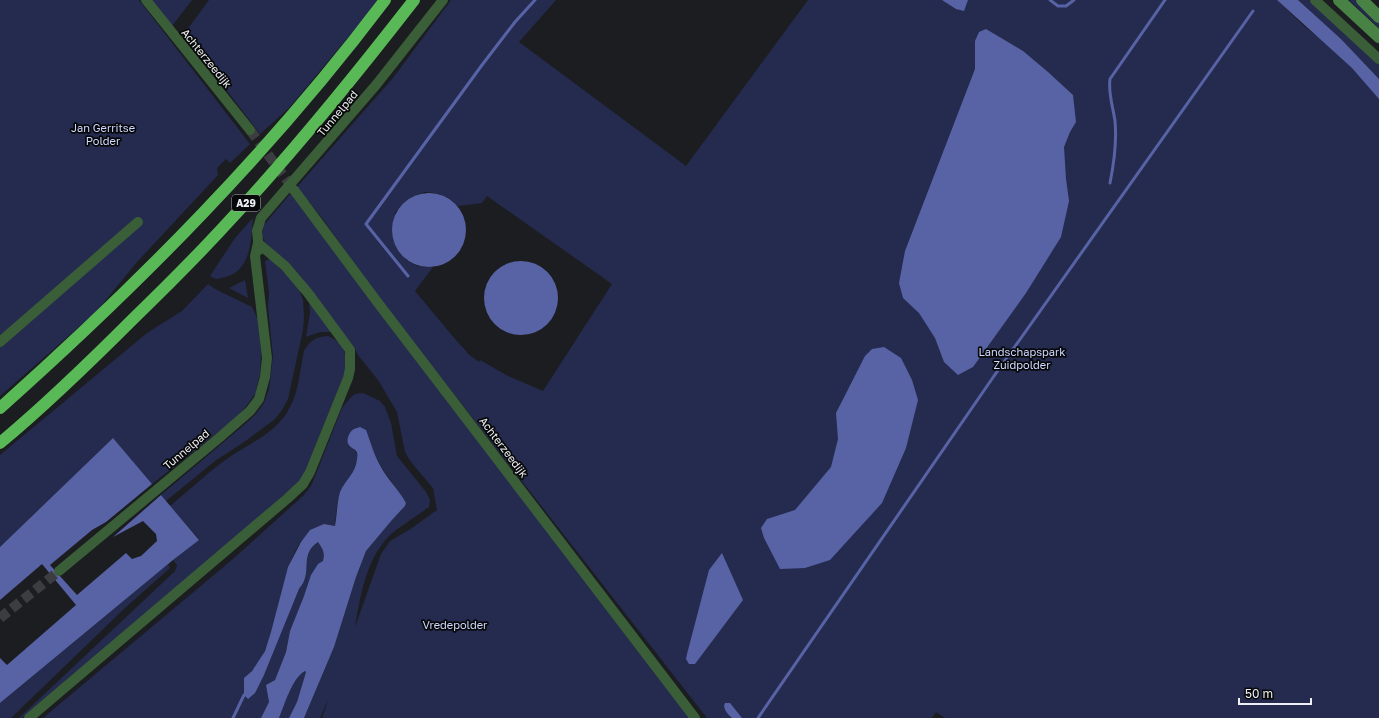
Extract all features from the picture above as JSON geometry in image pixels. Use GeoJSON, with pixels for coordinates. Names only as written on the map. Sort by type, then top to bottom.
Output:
{"type":"FeatureCollection","features":[{"type":"Feature","properties":{"kind":"highway","name":"A29"},"geometry":{"type":"LineString","coordinates":[[0,408],[103,314],[224,191],[270,141],[385,0]]}},
{"type":"Feature","properties":{"kind":"highway","name":"A29"},"geometry":{"type":"LineString","coordinates":[[0,443],[106,347],[191,262],[288,155],[361,68],[414,0]]}},
{"type":"Feature","properties":{"kind":"main road"},"geometry":{"type":"LineString","coordinates":[[1339,0],[1379,37]]}},
{"type":"Feature","properties":{"kind":"main road"},"geometry":{"type":"LineString","coordinates":[[1362,0],[1379,17]]}},
{"type":"Feature","properties":{"kind":"street","name":"Achterzeedijk"},"geometry":{"type":"LineString","coordinates":[[146,0],[250,130]]}},
{"type":"Feature","properties":{"kind":"street","name":"Tunnelpad"},"geometry":{"type":"LineString","coordinates":[[59,571],[213,443],[255,405],[261,393],[266,366],[262,313],[257,287],[255,256],[258,243],[257,232],[261,218],[376,85],[443,0]]}},
{"type":"Feature","properties":{"kind":"street"},"geometry":{"type":"LineString","coordinates":[[1315,0],[1379,59]]}},
{"type":"Feature","properties":{"kind":"street","name":"Achterzeedijk"},"geometry":{"type":"LineString","coordinates":[[294,190],[378,303],[695,718]]}},
{"type":"Feature","properties":{"kind":"street"},"geometry":{"type":"LineString","coordinates":[[0,342],[138,222]]}},
{"type":"Feature","properties":{"kind":"street"},"geometry":{"type":"LineString","coordinates":[[29,718],[282,503],[303,484],[310,472],[348,378],[350,369],[350,350],[323,313],[285,266],[258,243]]}},
{"type":"Feature","properties":{"kind":"green space","name":"Jan Gerritse Polder"},"geometry":{"type":"Polygon","coordinates":[[[0,0],[139,0],[250,144],[230,163],[226,159],[217,168],[218,175],[137,262],[96,312],[0,396],[0,0]]]}},
{"type":"Feature","properties":{"kind":"green space"},"geometry":{"type":"Polygon","coordinates":[[[152,0],[192,0],[172,26],[152,0]]]}},
{"type":"Feature","properties":{"kind":"green space"},"geometry":{"type":"Polygon","coordinates":[[[209,0],[377,0],[364,18],[289,108],[260,134],[184,34],[209,0]]]}},
{"type":"Feature","properties":{"kind":"green space","name":"Landschapspark Zuidpolder"},"geometry":{"type":"Polygon","coordinates":[[[451,0],[556,0],[519,42],[686,166],[808,0],[1277,0],[1304,26],[1379,86],[1379,718],[945,718],[936,712],[932,718],[707,718],[382,302],[322,218],[297,187],[393,78],[451,0]],[[425,192],[404,202],[395,213],[406,260],[417,266],[433,267],[415,291],[467,353],[479,362],[480,360],[508,376],[543,391],[612,284],[487,196],[482,203],[458,206],[439,194],[425,192]]]}},
{"type":"Feature","properties":{"kind":"green space"},"geometry":{"type":"Polygon","coordinates":[[[1298,0],[1309,0],[1379,64],[1379,79],[1341,39],[1298,0]]]}},
{"type":"Feature","properties":{"kind":"green space"},"geometry":{"type":"Polygon","coordinates":[[[1349,0],[1357,0],[1379,22],[1379,28],[1349,0]]]}},
{"type":"Feature","properties":{"kind":"green space","name":"Vredepolder"},"geometry":{"type":"Polygon","coordinates":[[[291,193],[690,718],[322,718],[329,698],[320,718],[304,718],[334,647],[356,577],[366,551],[406,503],[379,464],[371,446],[369,437],[349,446],[355,451],[357,462],[352,474],[340,494],[335,526],[324,524],[300,543],[292,559],[286,577],[272,633],[265,650],[256,665],[244,678],[264,675],[299,589],[306,576],[309,552],[318,542],[323,551],[323,561],[304,596],[290,631],[286,652],[275,680],[266,685],[269,702],[261,718],[43,718],[233,559],[303,496],[311,486],[342,408],[355,394],[363,393],[380,401],[385,407],[391,423],[397,456],[426,492],[430,500],[429,507],[396,530],[386,539],[378,550],[363,587],[355,627],[381,554],[390,541],[412,528],[437,510],[433,488],[411,462],[405,452],[397,412],[378,380],[292,268],[265,242],[262,235],[264,225],[291,193]]]}},
{"type":"Feature","properties":{"kind":"green space"},"geometry":{"type":"Polygon","coordinates":[[[253,218],[251,242],[247,258],[243,265],[228,276],[216,279],[210,276],[235,238],[253,218]]]}},
{"type":"Feature","properties":{"kind":"green space"},"geometry":{"type":"Polygon","coordinates":[[[270,259],[292,280],[299,289],[303,300],[303,330],[288,399],[275,419],[215,461],[166,501],[161,495],[244,425],[256,414],[264,403],[269,389],[273,356],[268,307],[269,293],[265,261],[270,259]]]}},
{"type":"Feature","properties":{"kind":"green space"},"geometry":{"type":"Polygon","coordinates":[[[245,280],[248,298],[229,288],[245,280]]]}},
{"type":"Feature","properties":{"kind":"green space"},"geometry":{"type":"Polygon","coordinates":[[[208,284],[252,307],[259,322],[261,354],[260,374],[255,394],[239,416],[152,484],[113,438],[0,547],[0,455],[147,333],[182,311],[208,284]]]}},
{"type":"Feature","properties":{"kind":"green space"},"geometry":{"type":"Polygon","coordinates":[[[309,301],[332,332],[320,332],[306,337],[310,313],[309,301]]]}},
{"type":"Feature","properties":{"kind":"green space"},"geometry":{"type":"Polygon","coordinates":[[[328,336],[338,342],[343,349],[346,358],[346,370],[301,481],[122,634],[22,718],[19,718],[175,571],[177,565],[173,560],[199,539],[170,506],[217,466],[261,438],[277,424],[293,401],[304,351],[314,340],[320,337],[328,336]]]}},
{"type":"Feature","properties":{"kind":"green space"},"geometry":{"type":"Polygon","coordinates":[[[168,564],[170,568],[125,608],[11,718],[0,718],[0,703],[168,564]]]}},
{"type":"Feature","properties":{"kind":"green space"},"geometry":{"type":"Polygon","coordinates":[[[305,671],[306,672],[297,702],[289,718],[279,718],[292,685],[300,674],[305,671]]]}},
{"type":"Feature","properties":{"kind":"shaded area"},"geometry":{"type":"Polygon","coordinates":[[[942,0],[968,0],[964,11],[956,9],[942,0]]]}},
{"type":"Feature","properties":{"kind":"shaded area"},"geometry":{"type":"Polygon","coordinates":[[[1277,0],[1298,0],[1341,39],[1379,79],[1379,99],[1352,68],[1277,0]]]}},
{"type":"Feature","properties":{"kind":"shaded area"},"geometry":{"type":"Polygon","coordinates":[[[986,29],[1023,51],[1073,95],[1076,122],[1064,147],[1069,201],[1061,237],[1026,293],[973,367],[958,375],[944,362],[935,338],[919,313],[903,298],[899,283],[905,251],[975,69],[975,41],[979,32],[986,29]]]}},
{"type":"Feature","properties":{"kind":"shaded area"},"geometry":{"type":"Polygon","coordinates":[[[422,193],[436,193],[450,199],[460,209],[466,223],[464,244],[460,251],[450,261],[436,267],[422,267],[408,261],[398,251],[392,237],[392,223],[398,209],[408,199],[422,193]]]}},
{"type":"Feature","properties":{"kind":"shaded area"},"geometry":{"type":"Polygon","coordinates":[[[514,261],[528,261],[542,267],[552,277],[558,291],[556,312],[552,319],[542,329],[528,335],[514,335],[500,329],[490,319],[484,305],[484,291],[490,277],[500,267],[514,261]]]}},
{"type":"Feature","properties":{"kind":"shaded area"},"geometry":{"type":"Polygon","coordinates":[[[884,347],[901,358],[912,380],[918,400],[906,448],[882,503],[830,560],[805,568],[780,569],[764,538],[761,528],[767,519],[795,510],[831,467],[838,439],[836,413],[865,356],[872,349],[884,347]]]}},
{"type":"Feature","properties":{"kind":"shaded area"},"geometry":{"type":"Polygon","coordinates":[[[360,427],[366,430],[374,453],[387,476],[406,503],[405,506],[366,551],[356,577],[334,647],[304,718],[289,718],[297,702],[306,672],[305,671],[296,679],[279,718],[261,718],[269,702],[266,685],[275,680],[286,652],[290,631],[311,575],[318,564],[323,561],[323,551],[318,542],[309,551],[306,576],[299,589],[264,675],[255,693],[248,699],[244,695],[244,678],[252,671],[265,651],[288,567],[301,542],[310,530],[324,524],[335,526],[340,492],[355,468],[357,459],[357,453],[349,445],[348,438],[352,430],[360,427]]]}},
{"type":"Feature","properties":{"kind":"shaded area"},"geometry":{"type":"Polygon","coordinates":[[[113,438],[152,484],[106,522],[92,530],[50,565],[77,595],[126,553],[132,559],[141,556],[157,541],[156,534],[143,521],[113,537],[161,495],[199,540],[0,703],[0,658],[7,665],[76,605],[42,564],[0,600],[0,547],[113,438]]]}},
{"type":"Feature","properties":{"kind":"shaded area"},"geometry":{"type":"Polygon","coordinates":[[[722,553],[743,600],[695,664],[689,664],[686,659],[687,654],[709,570],[722,553]]]}},
{"type":"Feature","properties":{"kind":"shaded area"},"geometry":{"type":"Polygon","coordinates":[[[725,703],[730,703],[742,718],[732,718],[725,709],[725,703]]]}},
{"type":"Feature","properties":{"kind":"waterway"},"geometry":{"type":"LineString","coordinates":[[408,276],[366,224],[482,65],[515,22],[535,0]]}},
{"type":"Feature","properties":{"kind":"waterway"},"geometry":{"type":"LineString","coordinates":[[1050,0],[1058,6],[1066,6],[1074,0]]}},
{"type":"Feature","properties":{"kind":"waterway"},"geometry":{"type":"LineString","coordinates":[[1110,183],[1116,137],[1110,79],[1165,0]]}},
{"type":"Feature","properties":{"kind":"waterway"},"geometry":{"type":"LineString","coordinates":[[758,718],[994,376],[1253,11]]}},
{"type":"Feature","properties":{"kind":"waterway"},"geometry":{"type":"LineString","coordinates":[[233,718],[244,695]]}},
{"type":"Feature","properties":{"kind":"tunnel"},"geometry":{"type":"LineString","coordinates":[[250,130],[294,190]]}},
{"type":"Feature","properties":{"kind":"tunnel"},"geometry":{"type":"LineString","coordinates":[[0,618],[59,571]]}}]}
